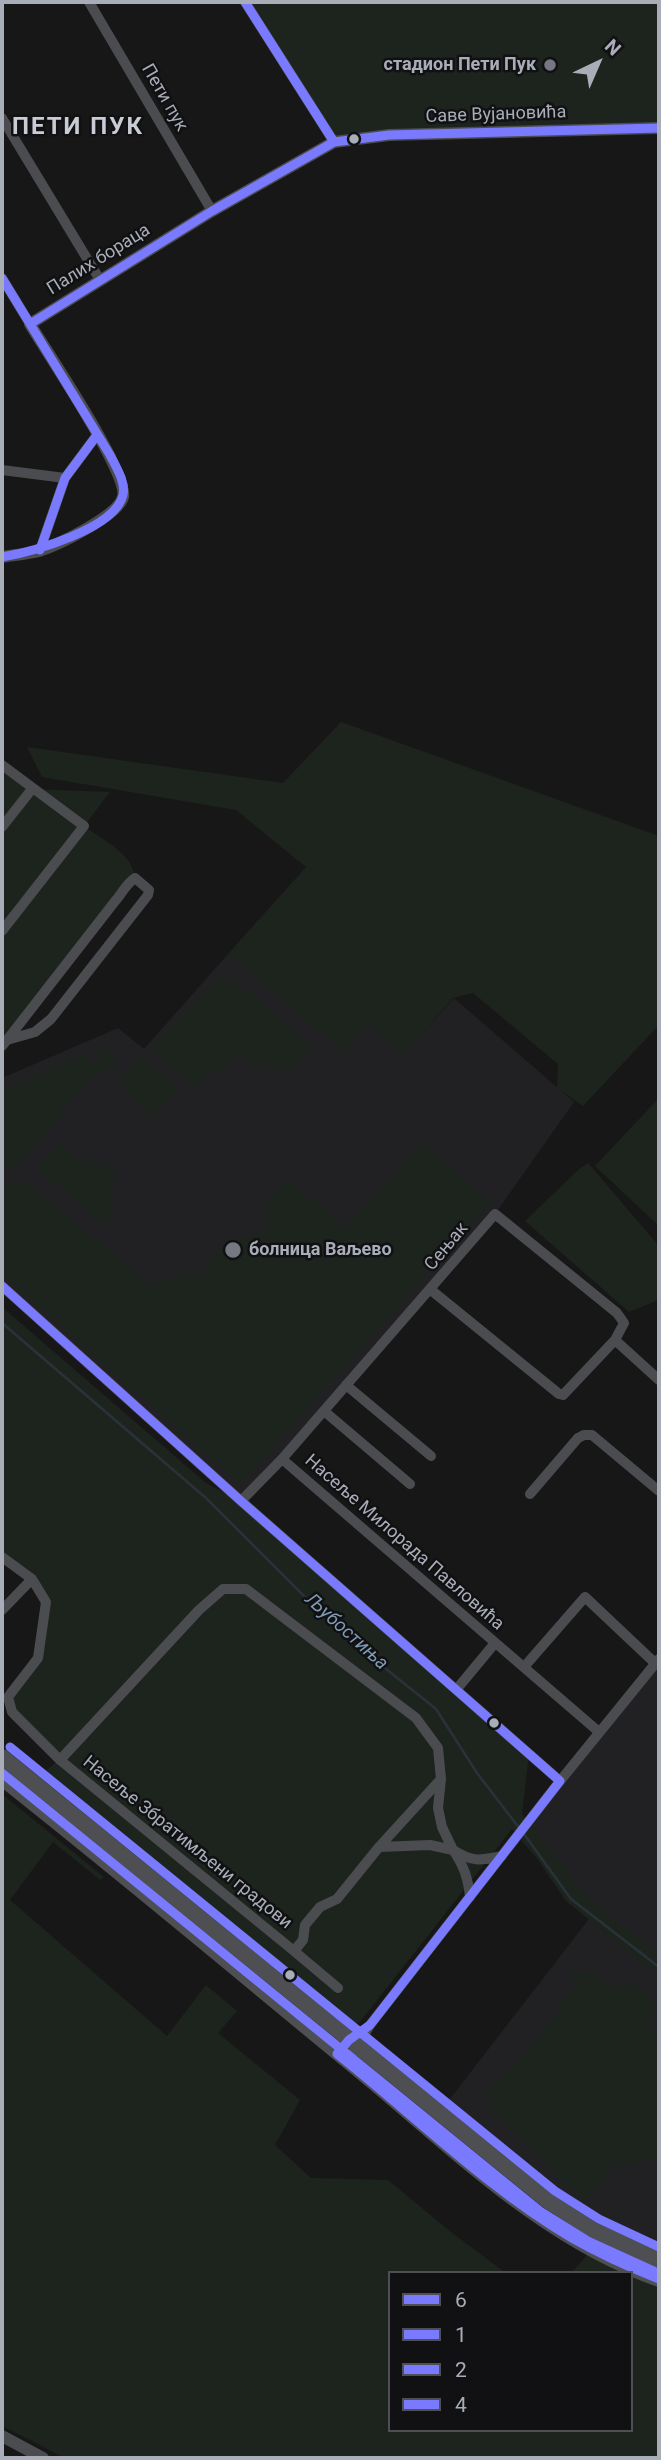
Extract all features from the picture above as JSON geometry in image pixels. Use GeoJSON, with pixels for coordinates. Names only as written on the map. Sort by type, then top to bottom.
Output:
{"type":"FeatureCollection","features":[{"type":"Feature","properties":{"kind":"main road"},"geometry":{"type":"LineString","coordinates":[[2,1757],[548,2201],[593,2230],[659,2260]]}},
{"type":"Feature","properties":{"kind":"main road"},"geometry":{"type":"LineString","coordinates":[[2,1778],[119,1870],[533,2213],[592,2250],[659,2279]]}},
{"type":"Feature","properties":{"kind":"street","name":"Пети пук"},"geometry":{"type":"LineString","coordinates":[[89,2],[212,211]]}},
{"type":"Feature","properties":{"kind":"street"},"geometry":{"type":"LineString","coordinates":[[245,2],[334,142]]}},
{"type":"Feature","properties":{"kind":"street"},"geometry":{"type":"LineString","coordinates":[[2,118],[100,280]]}},
{"type":"Feature","properties":{"kind":"street","name":"Саве Вујановића"},"geometry":{"type":"LineString","coordinates":[[334,142],[389,135],[659,128]]}},
{"type":"Feature","properties":{"kind":"street","name":"Палих бораца"},"geometry":{"type":"LineString","coordinates":[[30,324],[212,211],[334,142]]}},
{"type":"Feature","properties":{"kind":"street"},"geometry":{"type":"LineString","coordinates":[[2,278],[122,479],[123,496],[117,508],[94,524],[40,550],[2,557]]}},
{"type":"Feature","properties":{"kind":"street"},"geometry":{"type":"LineString","coordinates":[[40,550],[65,478],[97,435]]}},
{"type":"Feature","properties":{"kind":"street"},"geometry":{"type":"LineString","coordinates":[[2,470],[65,478]]}},
{"type":"Feature","properties":{"kind":"street"},"geometry":{"type":"LineString","coordinates":[[2,765],[84,826],[2,931]]}},
{"type":"Feature","properties":{"kind":"street"},"geometry":{"type":"LineString","coordinates":[[2,827],[32,789]]}},
{"type":"Feature","properties":{"kind":"street"},"geometry":{"type":"LineString","coordinates":[[135,878],[145,885],[149,890],[148,895],[51,1019],[35,1032],[4,1043],[132,880],[135,878]]}},
{"type":"Feature","properties":{"kind":"street","name":"Сењак"},"geometry":{"type":"LineString","coordinates":[[495,1214],[617,1313],[624,1323],[615,1340],[563,1395],[431,1290],[495,1214]]}},
{"type":"Feature","properties":{"kind":"street"},"geometry":{"type":"LineString","coordinates":[[2,1286],[241,1501],[560,1780]]}},
{"type":"Feature","properties":{"kind":"street","name":"Насеље Милорада Павловића"},"geometry":{"type":"LineString","coordinates":[[431,1290],[282,1459],[599,1732]]}},
{"type":"Feature","properties":{"kind":"street"},"geometry":{"type":"LineString","coordinates":[[615,1340],[659,1380]]}},
{"type":"Feature","properties":{"kind":"street"},"geometry":{"type":"LineString","coordinates":[[346,1385],[431,1456]]}},
{"type":"Feature","properties":{"kind":"street"},"geometry":{"type":"LineString","coordinates":[[324,1411],[410,1484]]}},
{"type":"Feature","properties":{"kind":"street"},"geometry":{"type":"LineString","coordinates":[[530,1494],[578,1438],[584,1435],[592,1435],[659,1491]]}},
{"type":"Feature","properties":{"kind":"street"},"geometry":{"type":"LineString","coordinates":[[241,1501],[282,1459]]}},
{"type":"Feature","properties":{"kind":"street"},"geometry":{"type":"LineString","coordinates":[[2,1557],[32,1579],[2,1610]]}},
{"type":"Feature","properties":{"kind":"street","name":"Насеље Збратимљени градови"},"geometry":{"type":"LineString","coordinates":[[32,1579],[46,1602],[38,1658],[8,1697],[12,1712],[60,1760],[338,1988]]}},
{"type":"Feature","properties":{"kind":"street","name":"Насеље Збратимљени градови"},"geometry":{"type":"LineString","coordinates":[[60,1760],[199,1609],[223,1588],[246,1589],[416,1718],[438,1748],[441,1779],[438,1808],[442,1827],[463,1865],[470,1897]]}},
{"type":"Feature","properties":{"kind":"street"},"geometry":{"type":"LineString","coordinates":[[343,2058],[560,1780],[657,1661],[586,1597],[524,1667]]}},
{"type":"Feature","properties":{"kind":"street"},"geometry":{"type":"LineString","coordinates":[[456,1690],[495,1643]]}},
{"type":"Feature","properties":{"kind":"street","name":"Насеље Збратимљени градови"},"geometry":{"type":"LineString","coordinates":[[294,1951],[303,1940],[305,1925],[320,1907],[337,1899],[379,1847],[441,1779]]}},
{"type":"Feature","properties":{"kind":"street"},"geometry":{"type":"LineString","coordinates":[[379,1847],[430,1845],[453,1850],[468,1859],[484,1860],[502,1856]]}},
{"type":"Feature","properties":{"kind":"street"},"geometry":{"type":"LineString","coordinates":[[2,2436],[43,2458]]}},
{"type":"Feature","properties":{"kind":"shaded area"},"geometry":{"type":"Polygon","coordinates":[[[245,2],[659,2],[659,128],[334,142],[245,2]]]}},
{"type":"Feature","properties":{"kind":"shaded area"},"geometry":{"type":"Polygon","coordinates":[[[341,722],[659,836],[659,1025],[583,1106],[557,1088],[558,1064],[473,993],[453,998],[404,1055],[368,1025],[344,1052],[228,954],[306,867],[236,810],[42,777],[27,747],[283,783],[341,722]]]}},
{"type":"Feature","properties":{"kind":"shaded area"},"geometry":{"type":"Polygon","coordinates":[[[2,772],[32,789],[110,792],[84,826],[123,855],[135,878],[2,1046],[2,772]]]}},
{"type":"Feature","properties":{"kind":"shaded area","name":"болница Ваљево"},"geometry":{"type":"Polygon","coordinates":[[[228,954],[344,1051],[368,1024],[404,1054],[454,998],[574,1102],[495,1214],[241,1501],[2,1286],[2,1078],[118,1028],[144,1049],[228,954]]]}},
{"type":"Feature","properties":{"kind":"shaded area"},"geometry":{"type":"Polygon","coordinates":[[[215,979],[235,981],[309,1044],[309,1049],[291,1072],[284,1066],[279,1073],[262,1064],[257,1069],[237,1053],[219,1075],[212,1070],[197,1089],[158,1056],[156,1045],[215,979]]]}},
{"type":"Feature","properties":{"kind":"shaded area"},"geometry":{"type":"Polygon","coordinates":[[[102,1050],[114,1051],[115,1065],[83,1087],[20,1164],[2,1166],[2,1091],[84,1054],[89,1063],[101,1059],[102,1050]]]}},
{"type":"Feature","properties":{"kind":"shaded area"},"geometry":{"type":"Polygon","coordinates":[[[138,1060],[145,1060],[179,1089],[153,1118],[119,1085],[119,1078],[138,1060]]]}},
{"type":"Feature","properties":{"kind":"shaded area"},"geometry":{"type":"Polygon","coordinates":[[[659,1098],[659,1226],[595,1166],[659,1098]]]}},
{"type":"Feature","properties":{"kind":"shaded area"},"geometry":{"type":"Polygon","coordinates":[[[423,1142],[491,1202],[240,1484],[2,1275],[2,1182],[30,1185],[151,1285],[160,1285],[180,1272],[191,1279],[209,1270],[209,1255],[265,1229],[267,1204],[285,1178],[346,1228],[423,1142]]]}},
{"type":"Feature","properties":{"kind":"shaded area"},"geometry":{"type":"Polygon","coordinates":[[[60,1144],[76,1157],[116,1169],[109,1197],[113,1198],[108,1220],[104,1223],[98,1221],[42,1172],[41,1164],[60,1144]]]}},
{"type":"Feature","properties":{"kind":"shaded area"},"geometry":{"type":"Polygon","coordinates":[[[588,1163],[659,1246],[658,1300],[629,1312],[525,1221],[588,1163]]]}},
{"type":"Feature","properties":{"kind":"shaded area"},"geometry":{"type":"Polygon","coordinates":[[[2,1307],[206,1483],[241,1501],[529,1754],[522,1814],[593,1902],[659,1955],[659,1977],[566,1901],[538,1860],[512,1829],[359,2023],[351,2027],[340,2027],[38,1777],[59,1760],[12,1712],[8,1697],[38,1658],[46,1602],[32,1579],[2,1557],[2,1307]]]}},
{"type":"Feature","properties":{"kind":"shaded area"},"geometry":{"type":"Polygon","coordinates":[[[659,1659],[659,2260],[593,2230],[439,2113],[592,1915],[521,1830],[659,1659]]]}},
{"type":"Feature","properties":{"kind":"shaded area"},"geometry":{"type":"Polygon","coordinates":[[[2,1794],[104,1877],[100,1880],[53,1842],[10,1900],[167,2036],[206,1985],[237,2011],[218,2033],[300,2100],[275,2145],[311,2178],[388,2180],[503,2271],[388,2271],[388,2432],[633,2432],[633,2271],[573,2271],[592,2250],[659,2277],[659,2458],[65,2458],[2,2426],[2,1794]]]}},
{"type":"Feature","properties":{"kind":"shaded area"},"geometry":{"type":"Polygon","coordinates":[[[578,1971],[589,1973],[612,1986],[633,1984],[656,2003],[647,2017],[646,2024],[659,2038],[659,2158],[612,2167],[596,2191],[583,2201],[488,2108],[490,2087],[517,2065],[576,1985],[569,1978],[578,1971]]]}},
{"type":"Feature","properties":{"kind":"waterway","name":"Љубостиња"},"geometry":{"type":"LineString","coordinates":[[2,1323],[206,1498],[340,1632],[436,1709],[477,1773],[520,1829]]}},
{"type":"Feature","properties":{"kind":"waterway","name":"Љубостиња"},"geometry":{"type":"LineString","coordinates":[[524,1834],[571,1899],[659,1967]]}},
{"type":"Feature","properties":{"kind":"transit line","name":"1"},"geometry":{"type":"LineString","coordinates":[[245,2],[334,142]]}},
{"type":"Feature","properties":{"kind":"transit line","name":"1"},"geometry":{"type":"LineString","coordinates":[[30,324],[212,211],[334,142],[389,135],[659,128]]}},
{"type":"Feature","properties":{"kind":"transit line","name":"1"},"geometry":{"type":"LineString","coordinates":[[2,278],[110,455],[124,490],[117,507],[89,528],[51,544],[2,557]]}},
{"type":"Feature","properties":{"kind":"transit line","name":"1"},"geometry":{"type":"LineString","coordinates":[[40,550],[65,478],[97,435]]}},
{"type":"Feature","properties":{"kind":"transit line","name":"6"},"geometry":{"type":"LineString","coordinates":[[2,1286],[241,1501],[560,1781]]}},
{"type":"Feature","properties":{"kind":"transit line","name":"4"},"geometry":{"type":"LineString","coordinates":[[10,1747],[555,2191],[599,2219],[659,2247]]}},
{"type":"Feature","properties":{"kind":"transit line","name":"2"},"geometry":{"type":"LineString","coordinates":[[2,1773],[540,2211],[588,2241],[654,2271]]}},
{"type":"Feature","properties":{"kind":"transit line","name":"6"},"geometry":{"type":"LineString","coordinates":[[560,1781],[370,2025],[349,2040],[337,2054],[510,2197],[572,2238],[659,2279]]}},
{"type":"Feature","properties":{"kind":"place","name":"стадион Пети Пук"},"geometry":{"type":"Point","coordinates":[550,65]}},
{"type":"Feature","properties":{"kind":"place","name":"болница Ваљево"},"geometry":{"type":"Point","coordinates":[233,1250]}},
{"type":"Feature","properties":{"kind":"district","name":"ПЕТИ ПУК"},"geometry":{"type":"Point","coordinates":[78,128]}}]}
